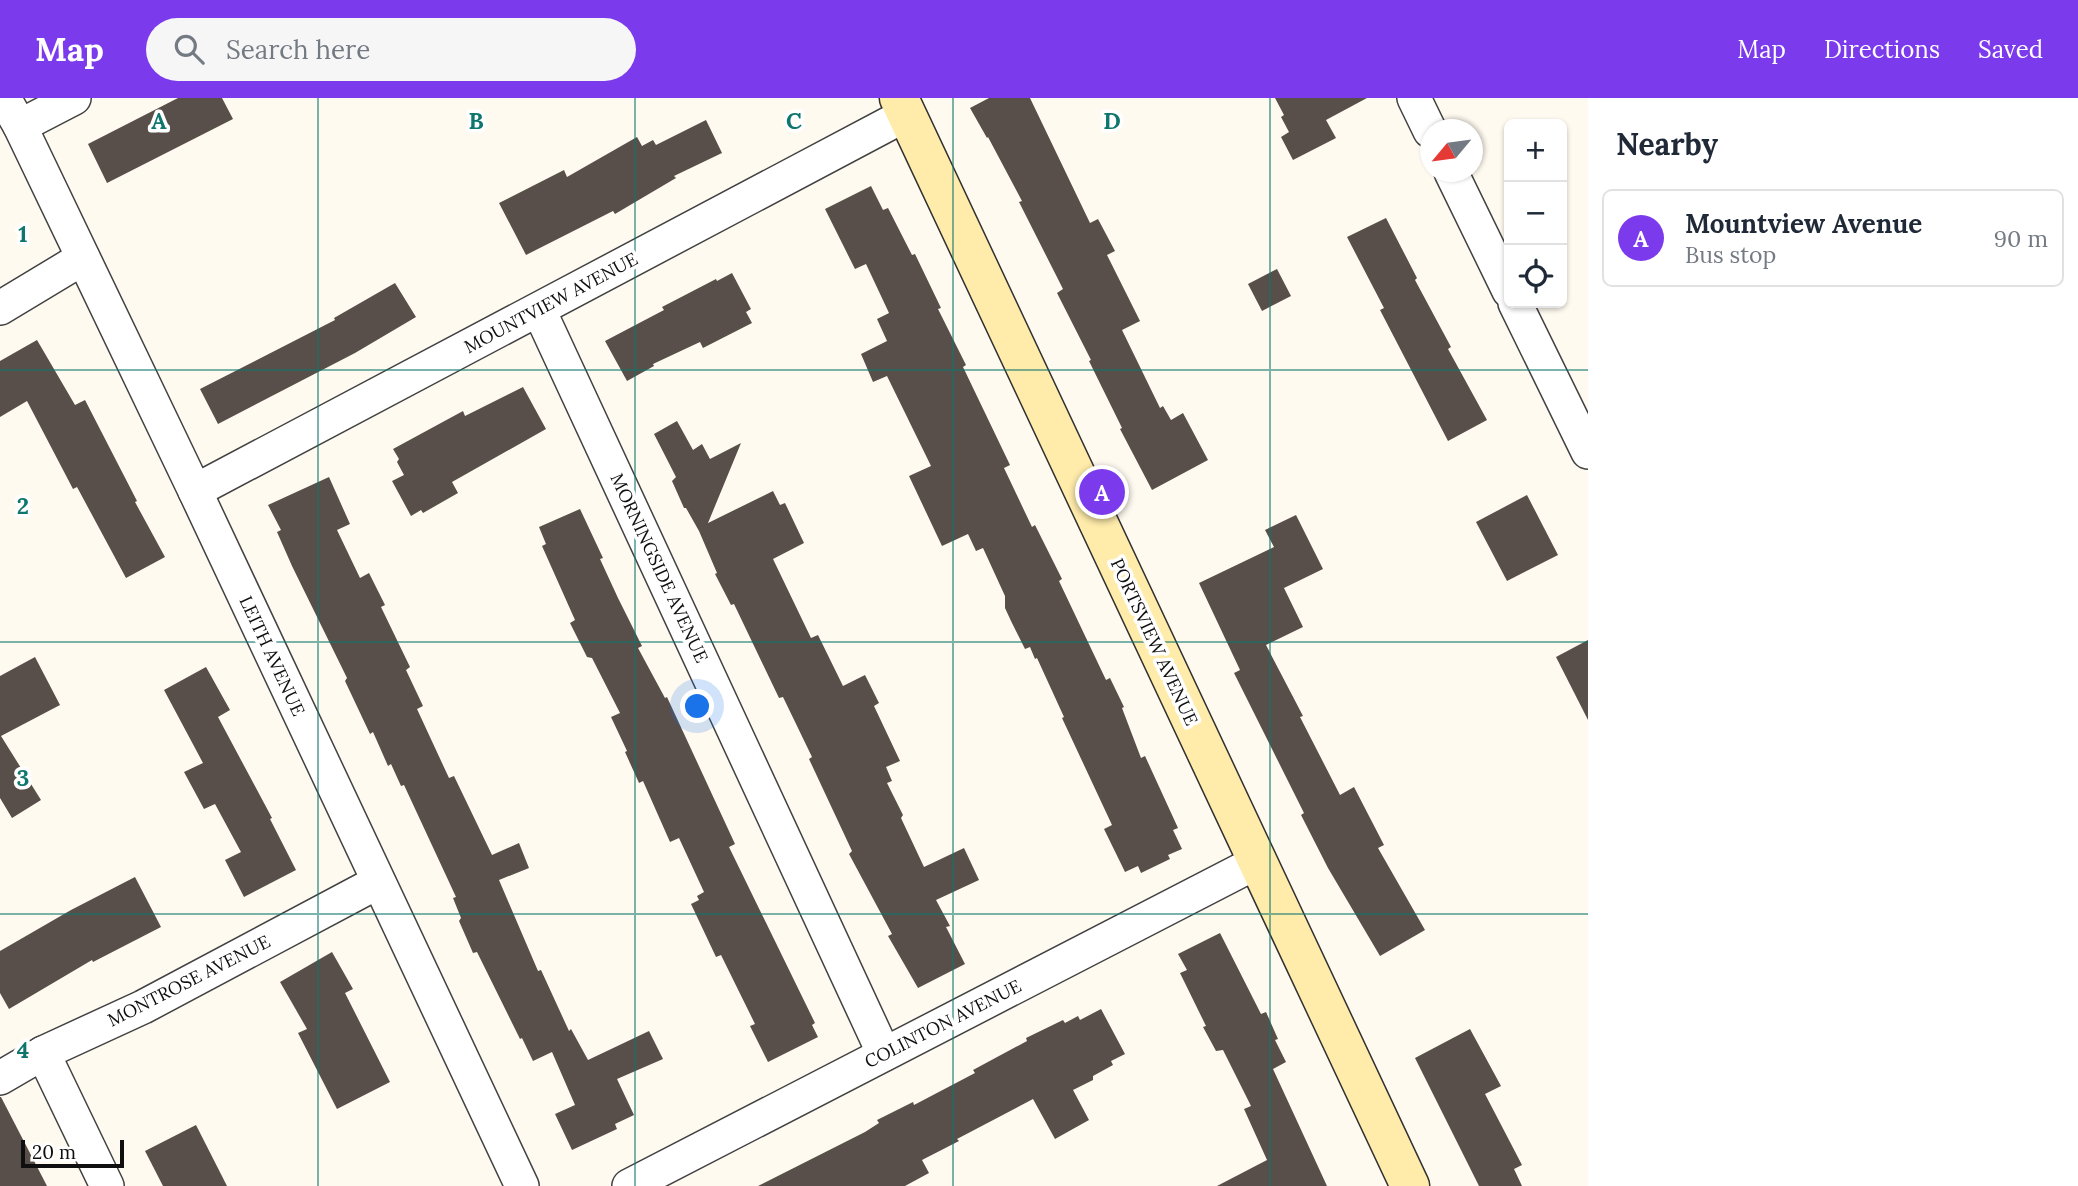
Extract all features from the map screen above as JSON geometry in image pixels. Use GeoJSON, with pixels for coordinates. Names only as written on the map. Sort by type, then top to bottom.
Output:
{"type":"FeatureCollection","features":[{"type":"Feature","properties":{"kind":"street","name":"LEITH AVENUE"},"geometry":{"type":"LineString","coordinates":[[4,98],[20,126],[195,491],[522,1186]]}},
{"type":"Feature","properties":{"kind":"street"},"geometry":{"type":"LineString","coordinates":[[20,126],[74,98]]}},
{"type":"Feature","properties":{"kind":"street"},"geometry":{"type":"LineString","coordinates":[[1415,98],[1425,119]]}},
{"type":"Feature","properties":{"kind":"street","name":"MOUNTVIEW AVENUE"},"geometry":{"type":"LineString","coordinates":[[195,491],[539,310],[903,106]]}},
{"type":"Feature","properties":{"kind":"street","name":"PORTSVIEW AVENUE"},"geometry":{"type":"LineString","coordinates":[[903,106],[1410,1186]]}},
{"type":"Feature","properties":{"kind":"street"},"geometry":{"type":"LineString","coordinates":[[1456,182],[1504,281]]}},
{"type":"Feature","properties":{"kind":"street"},"geometry":{"type":"LineString","coordinates":[[0,308],[83,258]]}},
{"type":"Feature","properties":{"kind":"street"},"geometry":{"type":"LineString","coordinates":[[1517,308],[1588,452]]}},
{"type":"Feature","properties":{"kind":"street","name":"MORNINGSIDE AVENUE"},"geometry":{"type":"LineString","coordinates":[[539,310],[884,1054]]}},
{"type":"Feature","properties":{"kind":"street","name":"COLINTON AVENUE"},"geometry":{"type":"LineString","coordinates":[[629,1186],[1257,862]]}},
{"type":"Feature","properties":{"kind":"street","name":"MONTROSE AVENUE"},"geometry":{"type":"LineString","coordinates":[[0,1078],[43,1053],[143,1007],[378,883]]}},
{"type":"Feature","properties":{"kind":"street"},"geometry":{"type":"LineString","coordinates":[[43,1053],[107,1186]]}},
{"type":"Feature","properties":{"kind":"building"},"geometry":{"type":"Polygon","coordinates":[[[178,98],[222,98],[233,119],[107,183],[88,144],[178,98]]]}},
{"type":"Feature","properties":{"kind":"building"},"geometry":{"type":"Polygon","coordinates":[[[989,98],[1030,98],[1090,223],[1098,219],[1115,251],[1107,255],[1140,321],[1122,330],[1160,408],[1163,406],[1171,420],[1183,413],[1208,460],[1152,490],[1120,429],[1122,428],[1089,361],[1091,360],[1057,293],[1063,289],[1019,202],[1022,201],[970,108],[989,98]]]}},
{"type":"Feature","properties":{"kind":"building"},"geometry":{"type":"Polygon","coordinates":[[[1275,98],[1367,98],[1326,120],[1336,138],[1293,160],[1281,137],[1289,132],[1275,98]]]}},
{"type":"Feature","properties":{"kind":"building"},"geometry":{"type":"Polygon","coordinates":[[[706,120],[722,153],[674,176],[676,178],[615,214],[613,211],[526,255],[499,203],[564,170],[567,177],[637,137],[642,146],[653,140],[656,145],[706,120]]]}},
{"type":"Feature","properties":{"kind":"building"},"geometry":{"type":"Polygon","coordinates":[[[871,186],[883,210],[888,208],[912,255],[915,254],[941,308],[938,309],[966,365],[963,367],[1010,465],[1004,468],[1032,527],[1035,525],[1062,579],[1059,581],[1106,680],[1110,678],[1124,707],[1122,708],[1141,758],[1145,756],[1178,828],[1173,830],[1182,849],[1168,855],[1170,859],[1141,873],[1138,866],[1125,872],[1104,829],[1112,825],[1037,658],[1035,659],[1030,647],[1025,649],[1011,621],[1005,608],[1005,596],[983,548],[976,551],[968,534],[942,546],[909,476],[931,466],[887,376],[873,382],[861,354],[887,341],[877,319],[889,313],[866,264],[855,269],[825,209],[871,186]]]}},
{"type":"Feature","properties":{"kind":"building"},"geometry":{"type":"Polygon","coordinates":[[[1386,218],[1451,347],[1448,349],[1487,420],[1448,441],[1380,310],[1384,308],[1347,237],[1386,218]]]}},
{"type":"Feature","properties":{"kind":"building"},"geometry":{"type":"Polygon","coordinates":[[[1277,269],[1291,296],[1262,311],[1248,284],[1277,269]]]}},
{"type":"Feature","properties":{"kind":"building"},"geometry":{"type":"Polygon","coordinates":[[[732,273],[751,309],[746,312],[752,323],[703,348],[700,342],[653,364],[654,366],[627,381],[605,341],[664,310],[662,307],[732,273]]]}},
{"type":"Feature","properties":{"kind":"building"},"geometry":{"type":"Polygon","coordinates":[[[395,283],[416,317],[355,353],[218,424],[200,389],[335,320],[334,318],[395,283]]]}},
{"type":"Feature","properties":{"kind":"building"},"geometry":{"type":"Polygon","coordinates":[[[37,340],[75,405],[85,400],[165,557],[126,578],[77,487],[73,489],[27,401],[0,417],[0,361],[37,340]]]}},
{"type":"Feature","properties":{"kind":"building"},"geometry":{"type":"Polygon","coordinates":[[[523,387],[546,429],[452,482],[458,493],[423,513],[421,510],[411,516],[392,481],[404,475],[393,449],[463,411],[465,416],[523,387]]]}},
{"type":"Feature","properties":{"kind":"building"},"geometry":{"type":"Polygon","coordinates":[[[677,421],[693,450],[702,444],[710,459],[741,443],[708,523],[773,491],[780,505],[785,503],[804,543],[773,559],[811,638],[818,635],[843,686],[865,675],[879,703],[874,706],[900,761],[886,767],[892,781],[887,783],[924,867],[964,848],[979,880],[936,900],[965,964],[918,988],[888,936],[892,934],[849,854],[852,851],[783,697],[779,698],[734,604],[731,605],[715,574],[717,573],[699,531],[684,508],[672,481],[676,477],[654,434],[677,421]]]}},
{"type":"Feature","properties":{"kind":"building"},"geometry":{"type":"Polygon","coordinates":[[[329,477],[350,524],[337,530],[360,578],[369,573],[385,605],[381,607],[410,667],[406,670],[423,706],[417,709],[449,778],[454,776],[492,855],[519,843],[529,868],[499,880],[538,971],[541,970],[569,1031],[571,1029],[588,1060],[649,1031],[663,1059],[617,1079],[634,1115],[615,1124],[617,1129],[572,1150],[555,1114],[575,1105],[552,1052],[533,1061],[477,952],[473,953],[459,921],[461,918],[453,898],[456,897],[404,785],[401,786],[391,764],[388,766],[373,732],[370,734],[345,681],[347,678],[277,532],[281,530],[268,505],[329,477]]]}},
{"type":"Feature","properties":{"kind":"building"},"geometry":{"type":"Polygon","coordinates":[[[1527,495],[1558,555],[1507,581],[1476,522],[1527,495]]]}},
{"type":"Feature","properties":{"kind":"building"},"geometry":{"type":"Polygon","coordinates":[[[580,509],[603,558],[600,559],[642,646],[638,648],[665,698],[667,697],[735,844],[729,847],[815,1023],[812,1025],[818,1037],[768,1062],[750,1026],[755,1024],[721,955],[716,957],[691,904],[699,900],[697,896],[704,892],[679,838],[670,842],[643,781],[639,783],[611,717],[620,713],[592,658],[587,657],[570,623],[575,620],[542,546],[546,544],[539,527],[580,509]]]}},
{"type":"Feature","properties":{"kind":"building"},"geometry":{"type":"Polygon","coordinates":[[[1296,515],[1323,569],[1284,588],[1303,627],[1266,645],[1340,795],[1354,787],[1384,845],[1378,848],[1425,930],[1380,956],[1328,868],[1301,815],[1304,813],[1234,673],[1240,670],[1199,583],[1274,547],[1265,530],[1296,515]]]}},
{"type":"Feature","properties":{"kind":"building"},"geometry":{"type":"Polygon","coordinates":[[[1588,640],[1588,720],[1556,657],[1588,640]]]}},
{"type":"Feature","properties":{"kind":"building"},"geometry":{"type":"Polygon","coordinates":[[[35,657],[60,705],[1,736],[41,800],[12,818],[0,798],[0,676],[35,657]]]}},
{"type":"Feature","properties":{"kind":"building"},"geometry":{"type":"Polygon","coordinates":[[[206,667],[230,710],[218,717],[272,818],[270,819],[296,870],[244,897],[225,860],[241,852],[215,804],[204,809],[184,772],[203,763],[164,690],[206,667]]]}},
{"type":"Feature","properties":{"kind":"building"},"geometry":{"type":"Polygon","coordinates":[[[135,877],[161,927],[93,962],[92,960],[9,1009],[0,993],[0,951],[135,877]]]}},
{"type":"Feature","properties":{"kind":"building"},"geometry":{"type":"Polygon","coordinates":[[[1220,933],[1261,1014],[1266,1012],[1278,1039],[1275,1040],[1286,1062],[1273,1069],[1327,1186],[1217,1186],[1267,1160],[1244,1109],[1251,1106],[1223,1050],[1216,1051],[1203,1027],[1206,1026],[1180,973],[1187,970],[1178,954],[1220,933]]]}},
{"type":"Feature","properties":{"kind":"building"},"geometry":{"type":"Polygon","coordinates":[[[332,952],[353,989],[345,993],[390,1082],[337,1109],[298,1033],[307,1029],[280,982],[332,952]]]}},
{"type":"Feature","properties":{"kind":"building"},"geometry":{"type":"Polygon","coordinates":[[[1101,1009],[1125,1054],[1111,1061],[1113,1065],[1093,1076],[1093,1080],[1073,1090],[1089,1120],[1055,1139],[1033,1099],[922,1160],[929,1173],[905,1186],[758,1186],[865,1132],[879,1123],[877,1120],[913,1102],[914,1105],[975,1073],[973,1070],[1027,1041],[1026,1038],[1063,1020],[1065,1023],[1078,1016],[1080,1020],[1101,1009]]]}},
{"type":"Feature","properties":{"kind":"building"},"geometry":{"type":"Polygon","coordinates":[[[1470,1029],[1501,1086],[1485,1094],[1522,1165],[1514,1169],[1522,1186],[1479,1186],[1415,1058],[1470,1029]]]}},
{"type":"Feature","properties":{"kind":"building"},"geometry":{"type":"Polygon","coordinates":[[[1,1097],[47,1186],[0,1186],[1,1097]]]}},
{"type":"Feature","properties":{"kind":"building"},"geometry":{"type":"Polygon","coordinates":[[[196,1125],[227,1186],[163,1186],[145,1151],[196,1125]]]}},
{"type":"Feature","properties":{"kind":"place","name":"Mountview Avenue"},"geometry":{"type":"Point","coordinates":[1102,492]}}]}
